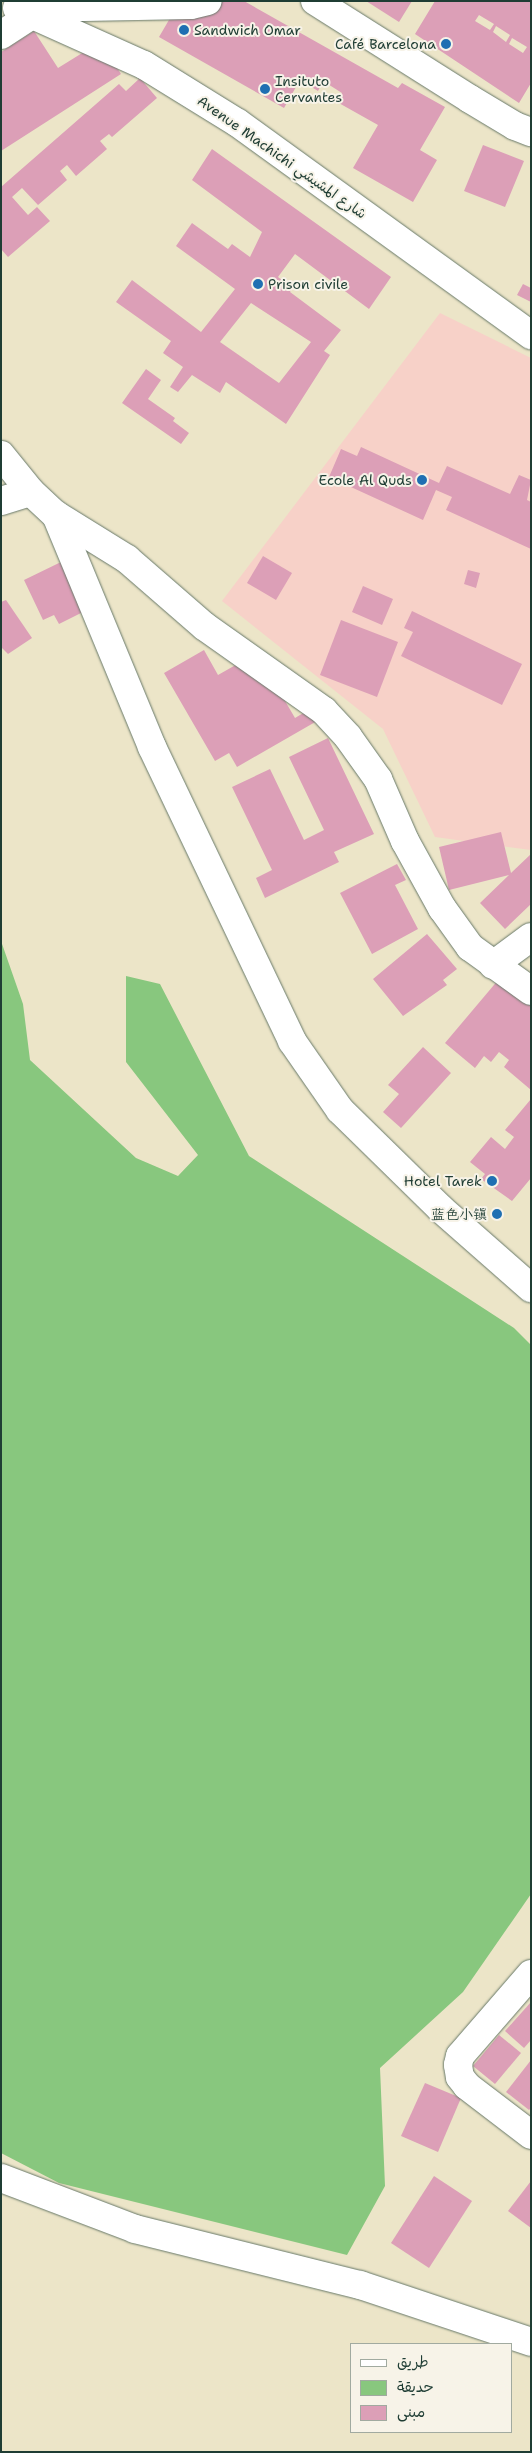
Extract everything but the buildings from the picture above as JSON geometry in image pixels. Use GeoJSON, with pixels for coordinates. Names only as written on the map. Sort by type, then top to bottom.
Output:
{"type":"FeatureCollection","features":[{"type":"Feature","properties":{"kind":"street"},"geometry":{"type":"LineString","coordinates":[[1,35],[17,9],[182,5],[208,1]]}},
{"type":"Feature","properties":{"kind":"street"},"geometry":{"type":"LineString","coordinates":[[315,1],[470,100],[531,132]]}},
{"type":"Feature","properties":{"kind":"street","name":"Avenue Machichi شارع المشيشي"},"geometry":{"type":"LineString","coordinates":[[17,9],[144,65],[238,123],[531,335]]}},
{"type":"Feature","properties":{"kind":"street"},"geometry":{"type":"LineString","coordinates":[[1,455],[31,492],[56,515],[127,559],[204,626],[324,711],[348,737],[378,779],[405,841],[442,908],[470,947],[531,991]]}},
{"type":"Feature","properties":{"kind":"street"},"geometry":{"type":"LineString","coordinates":[[1,501],[31,492]]}},
{"type":"Feature","properties":{"kind":"street"},"geometry":{"type":"LineString","coordinates":[[56,515],[152,747],[292,1040],[340,1110],[441,1208],[531,1288]]}},
{"type":"Feature","properties":{"kind":"street"},"geometry":{"type":"LineString","coordinates":[[493,965],[531,937]]}},
{"type":"Feature","properties":{"kind":"street"},"geometry":{"type":"LineString","coordinates":[[531,1974],[460,2056],[458,2065],[460,2077],[467,2086],[531,2135]]}},
{"type":"Feature","properties":{"kind":"street"},"geometry":{"type":"LineString","coordinates":[[1,2178],[135,2229],[360,2285],[531,2342]]}},
{"type":"Feature","properties":{"kind":"shaded area","name":"Ecole Al Quds"},"geometry":{"type":"Polygon","coordinates":[[[440,313],[531,358],[531,850],[435,837],[383,729],[222,601],[440,313]]]}},
{"type":"Feature","properties":{"kind":"green space"},"geometry":{"type":"Polygon","coordinates":[[[1,941],[23,1004],[30,1060],[136,1158],[178,1176],[198,1155],[126,1062],[126,976],[160,984],[249,1156],[514,1328],[531,1345],[531,1894],[463,1992],[380,2068],[385,2186],[347,2255],[59,2183],[1,2153],[1,941]]]}},
{"type":"Feature","properties":{"kind":"place","name":"Sandwich Omar"},"geometry":{"type":"Point","coordinates":[184,30]}},
{"type":"Feature","properties":{"kind":"place","name":"Café Barcelona"},"geometry":{"type":"Point","coordinates":[446,44]}},
{"type":"Feature","properties":{"kind":"place","name":"Insituto Cervantes"},"geometry":{"type":"Point","coordinates":[265,89]}},
{"type":"Feature","properties":{"kind":"place","name":"Prison civile"},"geometry":{"type":"Point","coordinates":[258,284]}},
{"type":"Feature","properties":{"kind":"place","name":"Ecole Al Quds"},"geometry":{"type":"Point","coordinates":[422,480]}},
{"type":"Feature","properties":{"kind":"place","name":"Hotel Tarek"},"geometry":{"type":"Point","coordinates":[492,1181]}},
{"type":"Feature","properties":{"kind":"place","name":"蓝色小镇"},"geometry":{"type":"Point","coordinates":[497,1214]}}]}
